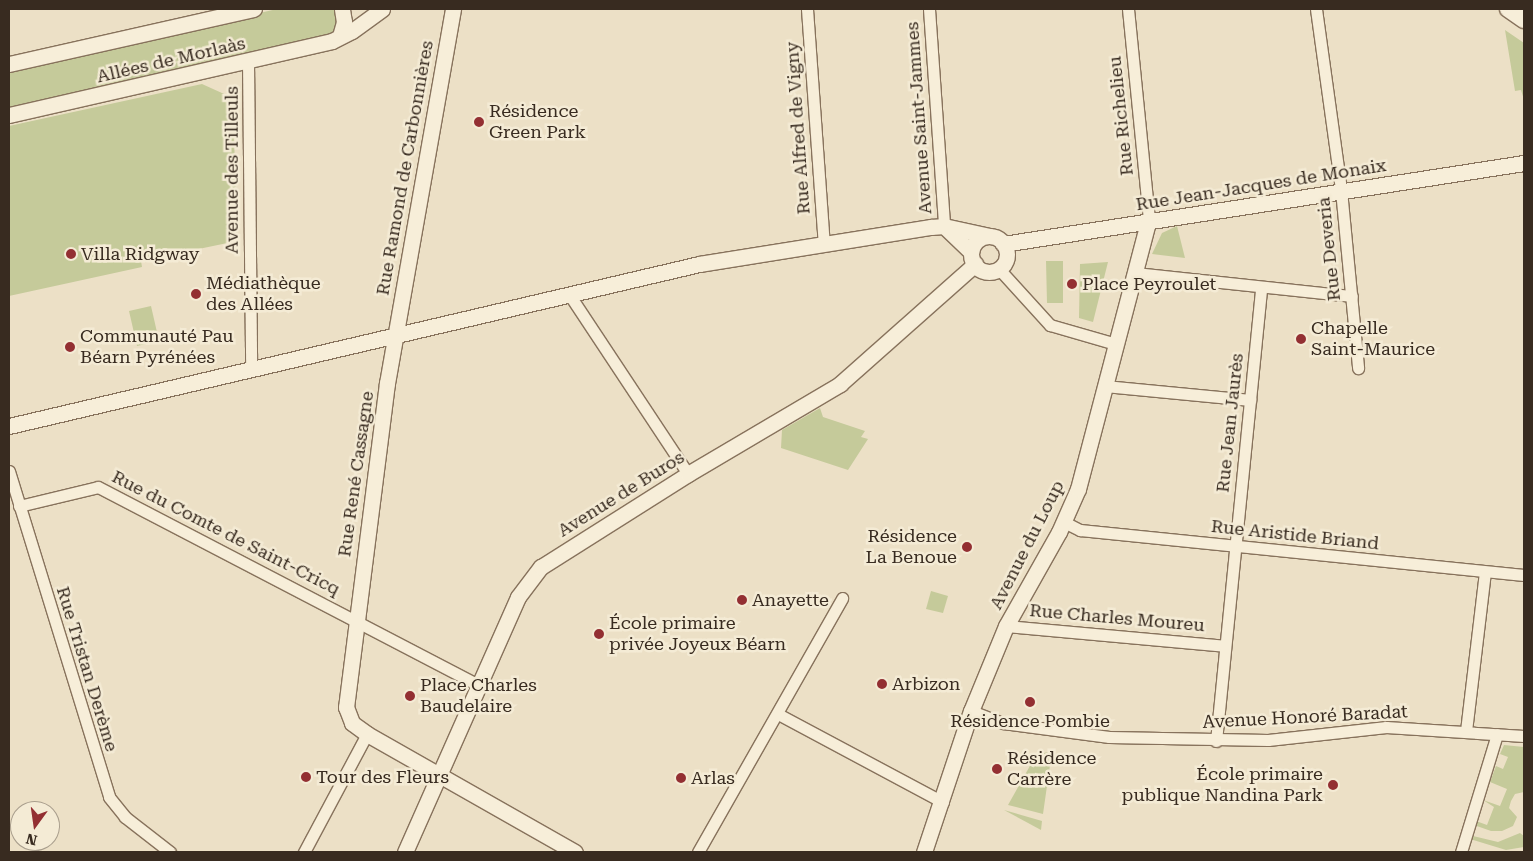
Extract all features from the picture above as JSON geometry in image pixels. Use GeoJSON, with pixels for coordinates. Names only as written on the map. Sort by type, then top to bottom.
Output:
{"type":"FeatureCollection","features":[{"type":"Feature","properties":{"kind":"main road"},"geometry":{"type":"LineString","coordinates":[[1508,9],[1524,20]]}},
{"type":"Feature","properties":{"kind":"street"},"geometry":{"type":"LineString","coordinates":[[9,64],[254,9]]}},
{"type":"Feature","properties":{"kind":"street"},"geometry":{"type":"LineString","coordinates":[[340,36],[344,22],[342,9]]}},
{"type":"Feature","properties":{"kind":"street","name":"Allées de Morlaàs"},"geometry":{"type":"LineString","coordinates":[[9,115],[248,62],[340,36],[382,9]]}},
{"type":"Feature","properties":{"kind":"street","name":"Rue Ramond de Carbonnières"},"geometry":{"type":"LineString","coordinates":[[395,334],[453,9]]}},
{"type":"Feature","properties":{"kind":"street","name":"Rue Alfred de Vigny"},"geometry":{"type":"LineString","coordinates":[[807,9],[824,244]]}},
{"type":"Feature","properties":{"kind":"street","name":"Avenue Saint-Jammes"},"geometry":{"type":"LineString","coordinates":[[929,9],[944,226]]}},
{"type":"Feature","properties":{"kind":"street","name":"Rue Richelieu"},"geometry":{"type":"LineString","coordinates":[[1128,9],[1149,219]]}},
{"type":"Feature","properties":{"kind":"street","name":"Rue Deveria"},"geometry":{"type":"LineString","coordinates":[[1316,9],[1341,190],[1358,368]]}},
{"type":"Feature","properties":{"kind":"street","name":"Avenue des Tilleuls"},"geometry":{"type":"LineString","coordinates":[[248,62],[251,368]]}},
{"type":"Feature","properties":{"kind":"street","name":"Rue Jean-Jacques de Monaix"},"geometry":{"type":"LineString","coordinates":[[1004,244],[1149,219],[1524,163]]}},
{"type":"Feature","properties":{"kind":"street","name":"Avenue du Loup"},"geometry":{"type":"LineString","coordinates":[[924,852],[943,802],[971,711],[1006,626],[1064,522],[1078,489],[1149,219]]}},
{"type":"Feature","properties":{"kind":"street"},"geometry":{"type":"LineString","coordinates":[[9,426],[699,264],[944,226],[990,236],[1004,244],[1006,259],[999,268],[984,271],[944,226]]}},
{"type":"Feature","properties":{"kind":"street"},"geometry":{"type":"LineString","coordinates":[[973,258],[975,242],[990,236]]}},
{"type":"Feature","properties":{"kind":"street","name":"Avenue de Buros"},"geometry":{"type":"LineString","coordinates":[[405,852],[441,776],[518,597],[541,567],[688,474],[840,384],[973,258]]}},
{"type":"Feature","properties":{"kind":"street"},"geometry":{"type":"LineString","coordinates":[[999,268],[1050,325],[1116,344]]}},
{"type":"Feature","properties":{"kind":"street"},"geometry":{"type":"LineString","coordinates":[[1136,273],[1261,288],[1352,296]]}},
{"type":"Feature","properties":{"kind":"street","name":"Rue Jean Jaurès"},"geometry":{"type":"LineString","coordinates":[[1216,741],[1261,288]]}},
{"type":"Feature","properties":{"kind":"street"},"geometry":{"type":"LineString","coordinates":[[569,294],[688,474]]}},
{"type":"Feature","properties":{"kind":"street","name":"Rue René Cassagne"},"geometry":{"type":"LineString","coordinates":[[356,620],[395,334]]}},
{"type":"Feature","properties":{"kind":"street"},"geometry":{"type":"LineString","coordinates":[[1105,386],[1250,400]]}},
{"type":"Feature","properties":{"kind":"street","name":"Rue Tristan Derème"},"geometry":{"type":"LineString","coordinates":[[9,471],[109,798],[124,817],[170,852]]}},
{"type":"Feature","properties":{"kind":"street","name":"Rue du Comte de Saint-Cricq"},"geometry":{"type":"LineString","coordinates":[[19,506],[98,487],[480,685]]}},
{"type":"Feature","properties":{"kind":"street","name":"Rue Aristide Briand"},"geometry":{"type":"LineString","coordinates":[[1064,522],[1080,530],[1524,575]]}},
{"type":"Feature","properties":{"kind":"street"},"geometry":{"type":"LineString","coordinates":[[1466,731],[1485,572]]}},
{"type":"Feature","properties":{"kind":"street"},"geometry":{"type":"LineString","coordinates":[[698,852],[778,714],[842,598]]}},
{"type":"Feature","properties":{"kind":"street"},"geometry":{"type":"LineString","coordinates":[[356,620],[346,707],[352,723],[367,734],[575,852]]}},
{"type":"Feature","properties":{"kind":"street","name":"Rue Charles Moureu"},"geometry":{"type":"LineString","coordinates":[[1006,626],[1224,646]]}},
{"type":"Feature","properties":{"kind":"street","name":"Avenue Honoré Baradat"},"geometry":{"type":"LineString","coordinates":[[971,711],[1003,723],[1071,733],[1216,741],[1268,740],[1386,728],[1466,731],[1524,736]]}},
{"type":"Feature","properties":{"kind":"street"},"geometry":{"type":"LineString","coordinates":[[778,714],[943,802]]}},
{"type":"Feature","properties":{"kind":"street"},"geometry":{"type":"LineString","coordinates":[[304,852],[367,734]]}},
{"type":"Feature","properties":{"kind":"street"},"geometry":{"type":"LineString","coordinates":[[1461,852],[1497,734]]}},
{"type":"Feature","properties":{"kind":"green space"},"geometry":{"type":"Polygon","coordinates":[[[277,9],[338,9],[337,33],[9,107],[9,69],[277,9]]]}},
{"type":"Feature","properties":{"kind":"green space"},"geometry":{"type":"Polygon","coordinates":[[[1505,30],[1524,43],[1524,100],[1521,90],[1515,91],[1505,30]]]}},
{"type":"Feature","properties":{"kind":"green space"},"geometry":{"type":"Polygon","coordinates":[[[202,84],[233,98],[237,241],[141,261],[142,267],[9,296],[9,126],[202,84]]]}},
{"type":"Feature","properties":{"kind":"green space"},"geometry":{"type":"Polygon","coordinates":[[[1177,226],[1185,258],[1152,254],[1162,233],[1177,226]]]}},
{"type":"Feature","properties":{"kind":"green space"},"geometry":{"type":"Polygon","coordinates":[[[1046,261],[1063,261],[1063,303],[1047,303],[1046,261]]]}},
{"type":"Feature","properties":{"kind":"green space"},"geometry":{"type":"Polygon","coordinates":[[[1108,262],[1093,322],[1079,318],[1080,264],[1108,262]]]}},
{"type":"Feature","properties":{"kind":"green space"},"geometry":{"type":"Polygon","coordinates":[[[151,306],[159,341],[137,346],[129,311],[151,306]]]}},
{"type":"Feature","properties":{"kind":"green space"},"geometry":{"type":"Polygon","coordinates":[[[820,408],[823,417],[865,431],[861,437],[868,439],[848,470],[781,448],[782,430],[820,408]]]}},
{"type":"Feature","properties":{"kind":"green space"},"geometry":{"type":"Polygon","coordinates":[[[931,591],[948,596],[943,613],[926,609],[931,591]]]}},
{"type":"Feature","properties":{"kind":"green space"},"geometry":{"type":"Polygon","coordinates":[[[1504,745],[1524,747],[1524,792],[1515,794],[1511,801],[1509,808],[1517,817],[1513,826],[1502,831],[1491,831],[1474,825],[1476,821],[1487,825],[1494,807],[1483,800],[1500,806],[1507,789],[1490,782],[1496,766],[1503,769],[1508,757],[1500,754],[1504,745]]]}},
{"type":"Feature","properties":{"kind":"green space"},"geometry":{"type":"Polygon","coordinates":[[[1052,751],[1043,814],[1008,805],[1036,755],[1052,751]]]}},
{"type":"Feature","properties":{"kind":"green space"},"geometry":{"type":"Polygon","coordinates":[[[1004,810],[1042,821],[1041,830],[1004,810]]]}},
{"type":"Feature","properties":{"kind":"green space"},"geometry":{"type":"Polygon","coordinates":[[[1520,833],[1524,836],[1524,847],[1506,850],[1470,839],[1473,836],[1498,842],[1520,833]]]}},
{"type":"Feature","properties":{"kind":"place","name":"Résidence Green Park"},"geometry":{"type":"Point","coordinates":[479,122]}},
{"type":"Feature","properties":{"kind":"place","name":"Villa Ridgway"},"geometry":{"type":"Point","coordinates":[71,254]}},
{"type":"Feature","properties":{"kind":"place","name":"Place Peyroulet"},"geometry":{"type":"Point","coordinates":[1072,284]}},
{"type":"Feature","properties":{"kind":"place","name":"Médiathèque des Allées"},"geometry":{"type":"Point","coordinates":[196,294]}},
{"type":"Feature","properties":{"kind":"place","name":"Chapelle Saint-Maurice"},"geometry":{"type":"Point","coordinates":[1301,339]}},
{"type":"Feature","properties":{"kind":"place","name":"Communauté Pau Béarn Pyrénées"},"geometry":{"type":"Point","coordinates":[70,347]}},
{"type":"Feature","properties":{"kind":"place","name":"Résidence La Benoue"},"geometry":{"type":"Point","coordinates":[967,547]}},
{"type":"Feature","properties":{"kind":"place","name":"Anayette"},"geometry":{"type":"Point","coordinates":[742,600]}},
{"type":"Feature","properties":{"kind":"place","name":"École primaire privée Joyeux Béarn"},"geometry":{"type":"Point","coordinates":[599,634]}},
{"type":"Feature","properties":{"kind":"place","name":"Arbizon"},"geometry":{"type":"Point","coordinates":[882,684]}},
{"type":"Feature","properties":{"kind":"place","name":"Place Charles Baudelaire"},"geometry":{"type":"Point","coordinates":[410,696]}},
{"type":"Feature","properties":{"kind":"place","name":"Résidence Pombie"},"geometry":{"type":"Point","coordinates":[1030,702]}},
{"type":"Feature","properties":{"kind":"place","name":"Résidence Carrère"},"geometry":{"type":"Point","coordinates":[997,769]}},
{"type":"Feature","properties":{"kind":"place","name":"Tour des Fleurs"},"geometry":{"type":"Point","coordinates":[306,777]}},
{"type":"Feature","properties":{"kind":"place","name":"Arlas"},"geometry":{"type":"Point","coordinates":[681,778]}},
{"type":"Feature","properties":{"kind":"place","name":"École primaire publique Nandina Park"},"geometry":{"type":"Point","coordinates":[1333,785]}}]}
